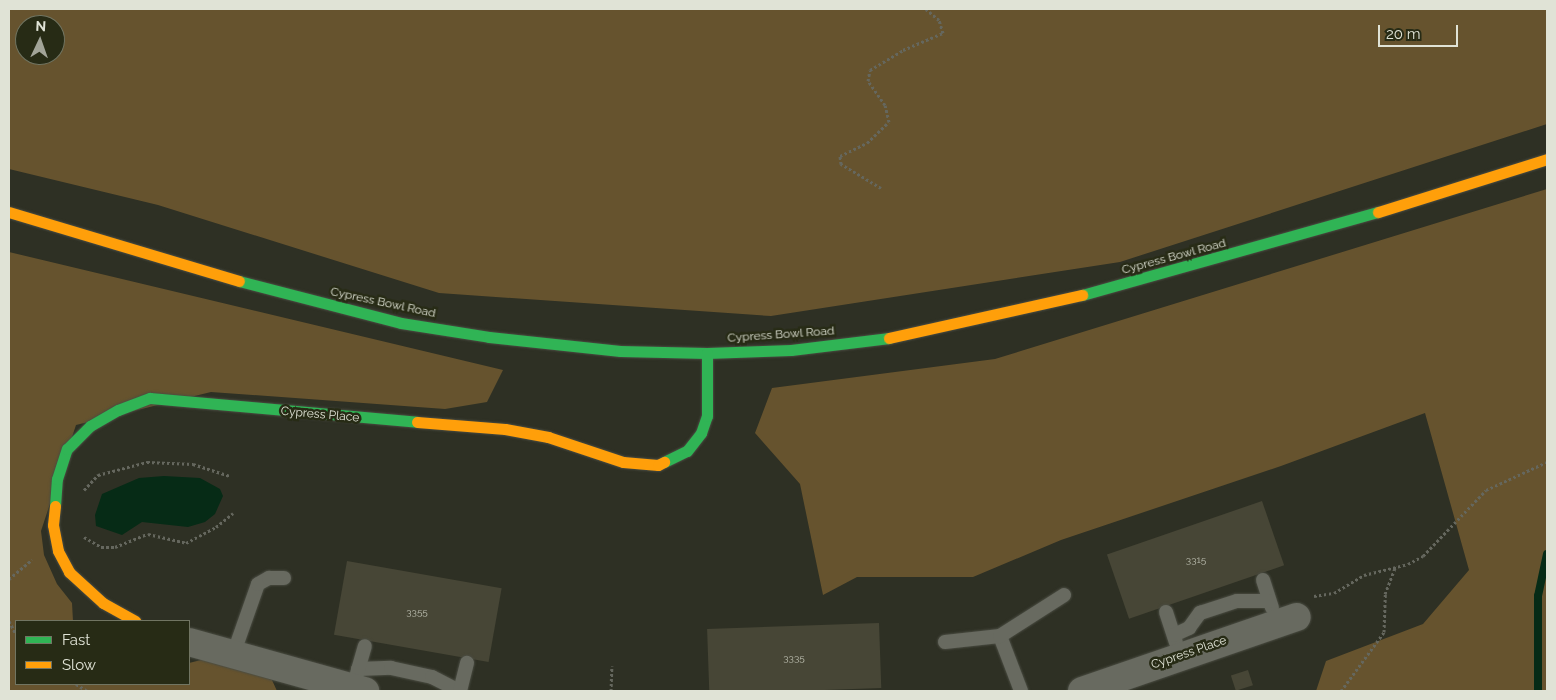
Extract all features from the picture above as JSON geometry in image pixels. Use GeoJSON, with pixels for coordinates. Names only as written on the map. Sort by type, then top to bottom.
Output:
{"type":"FeatureCollection","features":[{"type":"Feature","properties":{"kind":"street","name":"Cypress Bowl Road"},"geometry":{"type":"LineString","coordinates":[[9,212],[304,300],[401,323],[489,338],[620,352],[707,353],[791,350],[873,342],[1043,306],[1308,234],[1547,160]]}},
{"type":"Feature","properties":{"kind":"street","name":"Cypress Place"},"geometry":{"type":"LineString","coordinates":[[133,620],[102,603],[69,572],[58,551],[52,524],[57,479],[67,449],[90,426],[118,410],[150,398],[163,398],[319,415],[505,429],[556,439],[623,462],[658,464],[687,451],[701,433],[707,416],[707,353]]}},
{"type":"Feature","properties":{"kind":"street","name":"Cypress Place"},"geometry":{"type":"LineString","coordinates":[[1082,691],[1177,646],[1281,614]]}},
{"type":"Feature","properties":{"kind":"street"},"geometry":{"type":"LineString","coordinates":[[190,642],[233,655],[359,683]]}},
{"type":"Feature","properties":{"kind":"lane"},"geometry":{"type":"LineString","coordinates":[[233,655],[258,584],[269,578],[284,578]]}},
{"type":"Feature","properties":{"kind":"lane"},"geometry":{"type":"LineString","coordinates":[[1263,580],[1281,614]]}},
{"type":"Feature","properties":{"kind":"lane"},"geometry":{"type":"LineString","coordinates":[[945,642],[1000,636],[1064,595]]}},
{"type":"Feature","properties":{"kind":"lane"},"geometry":{"type":"LineString","coordinates":[[1166,612],[1177,646]]}},
{"type":"Feature","properties":{"kind":"lane"},"geometry":{"type":"LineString","coordinates":[[1000,636],[1021,691]]}},
{"type":"Feature","properties":{"kind":"lane"},"geometry":{"type":"LineString","coordinates":[[359,683],[365,646]]}},
{"type":"Feature","properties":{"kind":"lane"},"geometry":{"type":"LineString","coordinates":[[359,683],[391,668],[432,676],[459,691],[467,663]]}},
{"type":"Feature","properties":{"kind":"path"},"geometry":{"type":"LineString","coordinates":[[881,188],[841,164],[840,156],[867,143],[889,122],[885,105],[868,81],[870,70],[903,50],[942,33],[938,20],[926,9]]}},
{"type":"Feature","properties":{"kind":"path"},"geometry":{"type":"LineString","coordinates":[[82,494],[98,475],[147,462],[194,464],[229,476]]}},
{"type":"Feature","properties":{"kind":"path"},"geometry":{"type":"LineString","coordinates":[[1281,614],[1300,599],[1334,593],[1364,575],[1408,564],[1423,556],[1486,490],[1547,462]]}},
{"type":"Feature","properties":{"kind":"path"},"geometry":{"type":"LineString","coordinates":[[77,530],[88,542],[101,547],[115,547],[148,534],[186,543],[216,527],[233,513]]}},
{"type":"Feature","properties":{"kind":"path"},"geometry":{"type":"LineString","coordinates":[[1341,691],[1384,632],[1385,594],[1396,566]]}},
{"type":"Feature","properties":{"kind":"path"},"geometry":{"type":"LineString","coordinates":[[9,621],[15,632]]}},
{"type":"Feature","properties":{"kind":"path"},"geometry":{"type":"LineString","coordinates":[[611,691],[612,666]]}},
{"type":"Feature","properties":{"kind":"path"},"geometry":{"type":"LineString","coordinates":[[215,691],[246,691]]}},
{"type":"Feature","properties":{"kind":"shaded area"},"geometry":{"type":"Polygon","coordinates":[[[9,9],[1547,9],[1547,124],[1120,262],[771,316],[439,293],[158,205],[9,169],[9,9]]]}},
{"type":"Feature","properties":{"kind":"shaded area"},"geometry":{"type":"Polygon","coordinates":[[[1547,189],[1547,691],[1316,691],[1326,661],[1423,624],[1469,570],[1425,413],[1281,466],[1061,540],[973,577],[857,577],[823,595],[800,484],[755,433],[772,388],[995,359],[1547,189]]]}},
{"type":"Feature","properties":{"kind":"shaded area"},"geometry":{"type":"Polygon","coordinates":[[[9,252],[503,370],[487,402],[445,409],[211,392],[76,425],[41,531],[44,555],[57,584],[72,603],[73,620],[15,620],[15,685],[190,685],[190,663],[209,658],[272,680],[277,691],[9,691],[9,252]]]}},
{"type":"Feature","properties":{"kind":"shaded area"},"geometry":{"type":"Polygon","coordinates":[[[164,476],[200,478],[220,489],[223,496],[215,514],[205,522],[188,527],[142,522],[122,535],[96,526],[95,515],[102,494],[139,478],[164,476]]]}},
{"type":"Feature","properties":{"kind":"building"},"geometry":{"type":"Polygon","coordinates":[[[1262,501],[1284,565],[1129,619],[1107,554],[1262,501]]]}},
{"type":"Feature","properties":{"kind":"building"},"geometry":{"type":"Polygon","coordinates":[[[347,561],[502,588],[489,662],[334,635],[347,561]]]}},
{"type":"Feature","properties":{"kind":"building"},"geometry":{"type":"Polygon","coordinates":[[[879,623],[881,688],[794,691],[709,691],[707,629],[879,623]]]}},
{"type":"Feature","properties":{"kind":"building"},"geometry":{"type":"Polygon","coordinates":[[[1248,670],[1253,685],[1236,691],[1231,676],[1248,670]]]}},
{"type":"Feature","properties":{"kind":"waterway"},"geometry":{"type":"LineString","coordinates":[[1538,691],[1538,596],[1547,554]]}},
{"type":"Feature","properties":{"kind":"traffic: fast"},"geometry":{"type":"LineString","coordinates":[[1082,295],[1378,212]]}},
{"type":"Feature","properties":{"kind":"traffic: fast"},"geometry":{"type":"LineString","coordinates":[[239,281],[401,323],[489,337],[620,351],[707,353],[791,350],[889,338]]}},
{"type":"Feature","properties":{"kind":"traffic: fast"},"geometry":{"type":"LineString","coordinates":[[664,462],[687,451],[701,433],[707,416],[707,353]]}},
{"type":"Feature","properties":{"kind":"traffic: fast"},"geometry":{"type":"LineString","coordinates":[[55,506],[57,479],[67,449],[90,426],[118,410],[150,398],[417,422]]}},
{"type":"Feature","properties":{"kind":"traffic: slow"},"geometry":{"type":"LineString","coordinates":[[1378,212],[1547,159]]}},
{"type":"Feature","properties":{"kind":"traffic: slow"},"geometry":{"type":"LineString","coordinates":[[9,212],[239,281]]}},
{"type":"Feature","properties":{"kind":"traffic: slow"},"geometry":{"type":"LineString","coordinates":[[889,338],[1082,295]]}},
{"type":"Feature","properties":{"kind":"traffic: slow"},"geometry":{"type":"LineString","coordinates":[[417,422],[505,429],[548,437],[623,462],[658,465],[664,462]]}},
{"type":"Feature","properties":{"kind":"traffic: slow"},"geometry":{"type":"LineString","coordinates":[[55,506],[53,525],[58,551],[69,572],[103,603],[133,620]]}}]}
